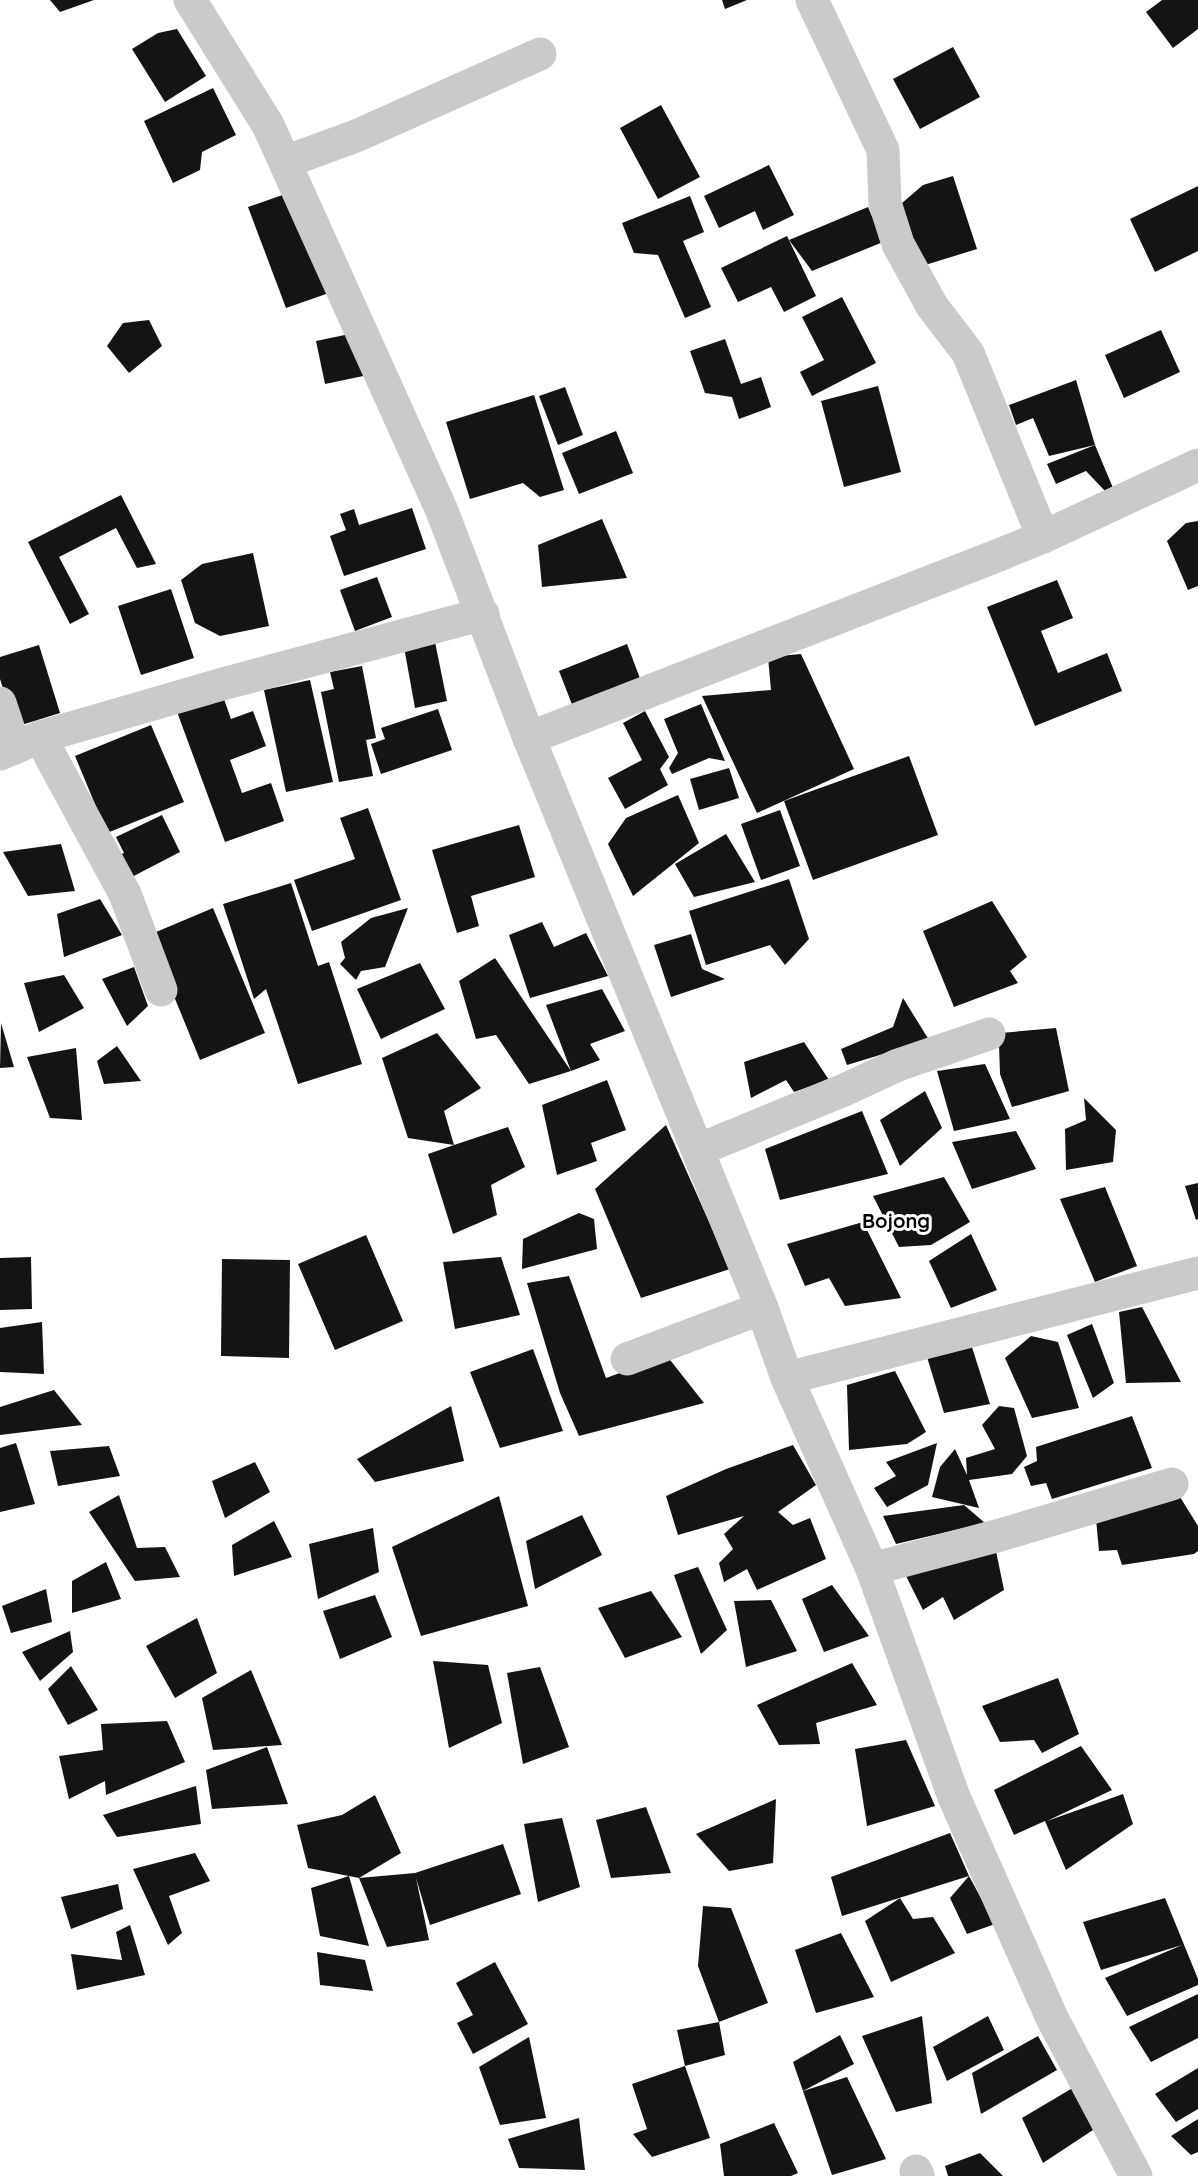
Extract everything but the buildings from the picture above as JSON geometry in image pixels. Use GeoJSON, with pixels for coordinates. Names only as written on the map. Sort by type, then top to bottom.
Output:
{"type":"FeatureCollection","features":[{"type":"Feature","properties":{"kind":"street"},"geometry":{"type":"LineString","coordinates":[[190,0],[268,125],[442,511],[529,738],[762,1308],[786,1378],[872,1569],[954,1797],[1052,2018],[1136,2176]]}},
{"type":"Feature","properties":{"kind":"street"},"geometry":{"type":"LineString","coordinates":[[812,0],[883,150],[885,203],[898,244],[932,306],[968,353],[1043,537]]}},
{"type":"Feature","properties":{"kind":"street"},"geometry":{"type":"LineString","coordinates":[[285,162],[356,136],[540,54]]}},
{"type":"Feature","properties":{"kind":"street"},"geometry":{"type":"LineString","coordinates":[[529,738],[1043,537],[1198,465]]}},
{"type":"Feature","properties":{"kind":"street"},"geometry":{"type":"LineString","coordinates":[[18,746],[219,685],[483,614]]}},
{"type":"Feature","properties":{"kind":"street"},"geometry":{"type":"LineString","coordinates":[[0,703],[18,746],[125,894],[161,990]]}},
{"type":"Feature","properties":{"kind":"street"},"geometry":{"type":"LineString","coordinates":[[698,1150],[844,1090],[898,1065],[989,1034]]}},
{"type":"Feature","properties":{"kind":"street"},"geometry":{"type":"LineString","coordinates":[[786,1378],[1198,1273]]}},
{"type":"Feature","properties":{"kind":"street"},"geometry":{"type":"LineString","coordinates":[[627,1359],[762,1308]]}},
{"type":"Feature","properties":{"kind":"street"},"geometry":{"type":"LineString","coordinates":[[872,1569],[1000,1535],[1172,1484]]}},
{"type":"Feature","properties":{"kind":"district","name":"Bojong"},"geometry":{"type":"Point","coordinates":[896,1220]}}]}
